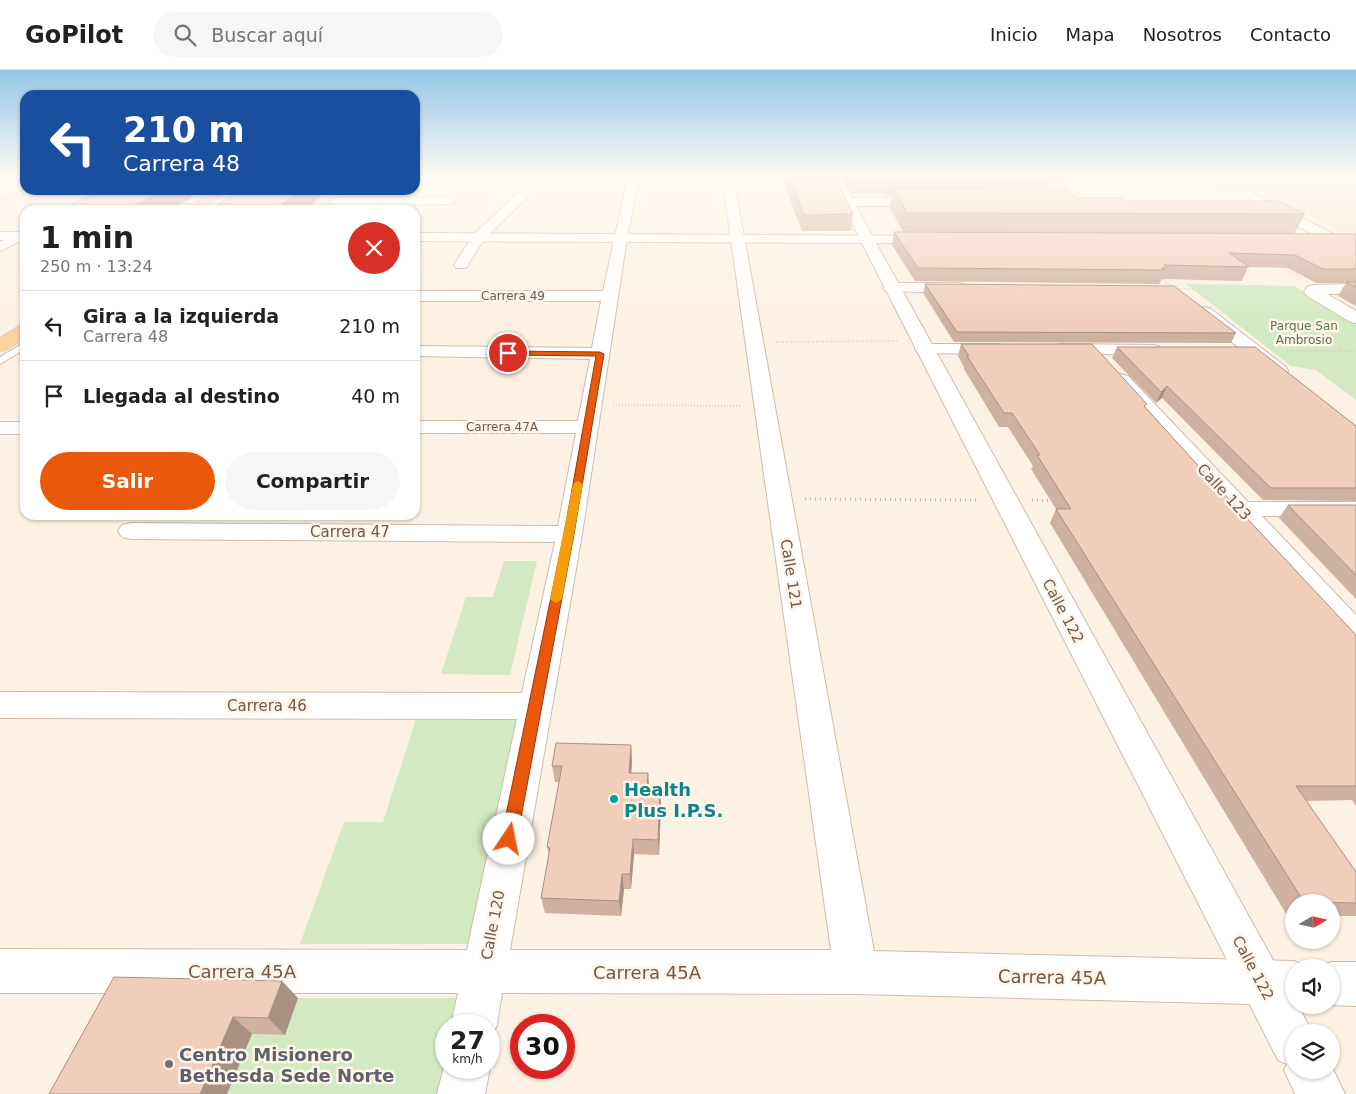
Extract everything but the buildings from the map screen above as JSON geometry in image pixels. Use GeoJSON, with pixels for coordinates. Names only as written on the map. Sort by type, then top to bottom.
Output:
{"type":"FeatureCollection","features":[{"type":"Feature","properties":{"kind":"main road"},"geometry":{"type":"LineString","coordinates":[[0,346],[20,331]]}},
{"type":"Feature","properties":{"kind":"street"},"geometry":{"type":"LineString","coordinates":[[461,264],[479,237],[493,224]]}},
{"type":"Feature","properties":{"kind":"street","name":"Calle 120"},"geometry":{"type":"LineString","coordinates":[[476,1014],[569,534],[623,224]]}},
{"type":"Feature","properties":{"kind":"street","name":"Calle 121"},"geometry":{"type":"LineString","coordinates":[[735,224],[856,972]]}},
{"type":"Feature","properties":{"kind":"street","name":"Calle 122"},"geometry":{"type":"LineString","coordinates":[[859,224],[922,345],[1277,983],[1288,1024]]}},
{"type":"Feature","properties":{"kind":"street"},"geometry":{"type":"LineString","coordinates":[[1307,224],[1342,240],[1307,240]]}},
{"type":"Feature","properties":{"kind":"street"},"geometry":{"type":"LineString","coordinates":[[0,236],[20,236]]}},
{"type":"Feature","properties":{"kind":"street"},"geometry":{"type":"LineString","coordinates":[[420,236],[948,240]]}},
{"type":"Feature","properties":{"kind":"street"},"geometry":{"type":"LineString","coordinates":[[0,247],[20,238]]}},
{"type":"Feature","properties":{"kind":"street"},"geometry":{"type":"LineString","coordinates":[[891,288],[979,288]]}},
{"type":"Feature","properties":{"kind":"street"},"geometry":{"type":"LineString","coordinates":[[1356,289],[1321,288],[1312,292],[1356,318]]}},
{"type":"Feature","properties":{"kind":"street"},"geometry":{"type":"LineString","coordinates":[[1186,293],[1293,382]]}},
{"type":"Feature","properties":{"kind":"street","name":"Carrera 49"},"geometry":{"type":"LineString","coordinates":[[420,296],[611,296]]}},
{"type":"Feature","properties":{"kind":"street"},"geometry":{"type":"LineString","coordinates":[[922,345],[1014,349]]}},
{"type":"Feature","properties":{"kind":"street"},"geometry":{"type":"LineString","coordinates":[[1043,349],[1169,350]]}},
{"type":"Feature","properties":{"kind":"street","name":"Calle 123"},"geometry":{"type":"LineString","coordinates":[[1093,350],[1356,634]]}},
{"type":"Feature","properties":{"kind":"street"},"geometry":{"type":"LineString","coordinates":[[1226,351],[1254,351]]}},
{"type":"Feature","properties":{"kind":"street"},"geometry":{"type":"LineString","coordinates":[[420,352],[600,354]]}},
{"type":"Feature","properties":{"kind":"street","name":"Carrera 47A"},"geometry":{"type":"LineString","coordinates":[[420,427],[590,416]]}},
{"type":"Feature","properties":{"kind":"street"},"geometry":{"type":"LineString","coordinates":[[0,428],[20,428]]}},
{"type":"Feature","properties":{"kind":"street"},"geometry":{"type":"LineString","coordinates":[[1240,509],[1356,509]]}},
{"type":"Feature","properties":{"kind":"street","name":"Carrera 47"},"geometry":{"type":"LineString","coordinates":[[131,531],[569,534]]}},
{"type":"Feature","properties":{"kind":"street","name":"Carrera 46"},"geometry":{"type":"LineString","coordinates":[[0,705],[535,706]]}},
{"type":"Feature","properties":{"kind":"street","name":"Carrera 45A"},"geometry":{"type":"LineString","coordinates":[[0,971],[856,972],[1277,983]]}},
{"type":"Feature","properties":{"kind":"street"},"geometry":{"type":"LineString","coordinates":[[1340,984],[1356,984]]}},
{"type":"Feature","properties":{"kind":"street"},"geometry":{"type":"LineString","coordinates":[[461,1094],[464,1079]]}},
{"type":"Feature","properties":{"kind":"street"},"geometry":{"type":"LineString","coordinates":[[1313,1079],[1321,1094]]}},
{"type":"Feature","properties":{"kind":"lane"},"geometry":{"type":"LineString","coordinates":[[0,361],[20,332]]}},
{"type":"Feature","properties":{"kind":"path"},"geometry":{"type":"LineString","coordinates":[[1280,266],[1321,288]]}},
{"type":"Feature","properties":{"kind":"path"},"geometry":{"type":"LineString","coordinates":[[1160,277],[1186,293]]}},
{"type":"Feature","properties":{"kind":"path"},"geometry":{"type":"LineString","coordinates":[[755,342],[922,345]]}},
{"type":"Feature","properties":{"kind":"path"},"geometry":{"type":"LineString","coordinates":[[1254,351],[1356,351]]}},
{"type":"Feature","properties":{"kind":"path"},"geometry":{"type":"LineString","coordinates":[[590,416],[765,406]]}},
{"type":"Feature","properties":{"kind":"shaded area"},"geometry":{"type":"Polygon","coordinates":[[[1326,224],[1356,224],[1356,232],[1342,232],[1326,224]]]}},
{"type":"Feature","properties":{"kind":"green space","name":"Parque San Ambrosio"},"geometry":{"type":"Polygon","coordinates":[[[1186,284],[1294,286],[1356,324],[1356,400],[1316,370],[1291,366],[1186,284]]]}},
{"type":"Feature","properties":{"kind":"green space"},"geometry":{"type":"Polygon","coordinates":[[[504,561],[537,561],[510,675],[441,674],[466,597],[493,597],[504,561]]]}},
{"type":"Feature","properties":{"kind":"green space"},"geometry":{"type":"Polygon","coordinates":[[[416,719],[518,719],[474,944],[300,944],[344,822],[383,822],[416,719]]]}},
{"type":"Feature","properties":{"kind":"green space"},"geometry":{"type":"Polygon","coordinates":[[[298,998],[465,998],[461,1014],[435,1014],[435,1079],[445,1079],[442,1094],[227,1094],[252,1034],[285,1035],[298,998]]]}},
{"type":"Feature","properties":{"kind":"slow traffic"},"geometry":{"type":"LineString","coordinates":[[556,599],[578,484]]}},
{"type":"Feature","properties":{"kind":"place","name":"Health Plus I.P.S."},"geometry":{"type":"Point","coordinates":[614,799]}},
{"type":"Feature","properties":{"kind":"place","name":"Centro Misionero Bethesda Sede Norte"},"geometry":{"type":"Point","coordinates":[169,1064]}},
{"type":"Feature","properties":{"kind":"route"},"geometry":{"type":"LineString","coordinates":[[508,353],[600,354],[569,534],[509,839]]}}]}
